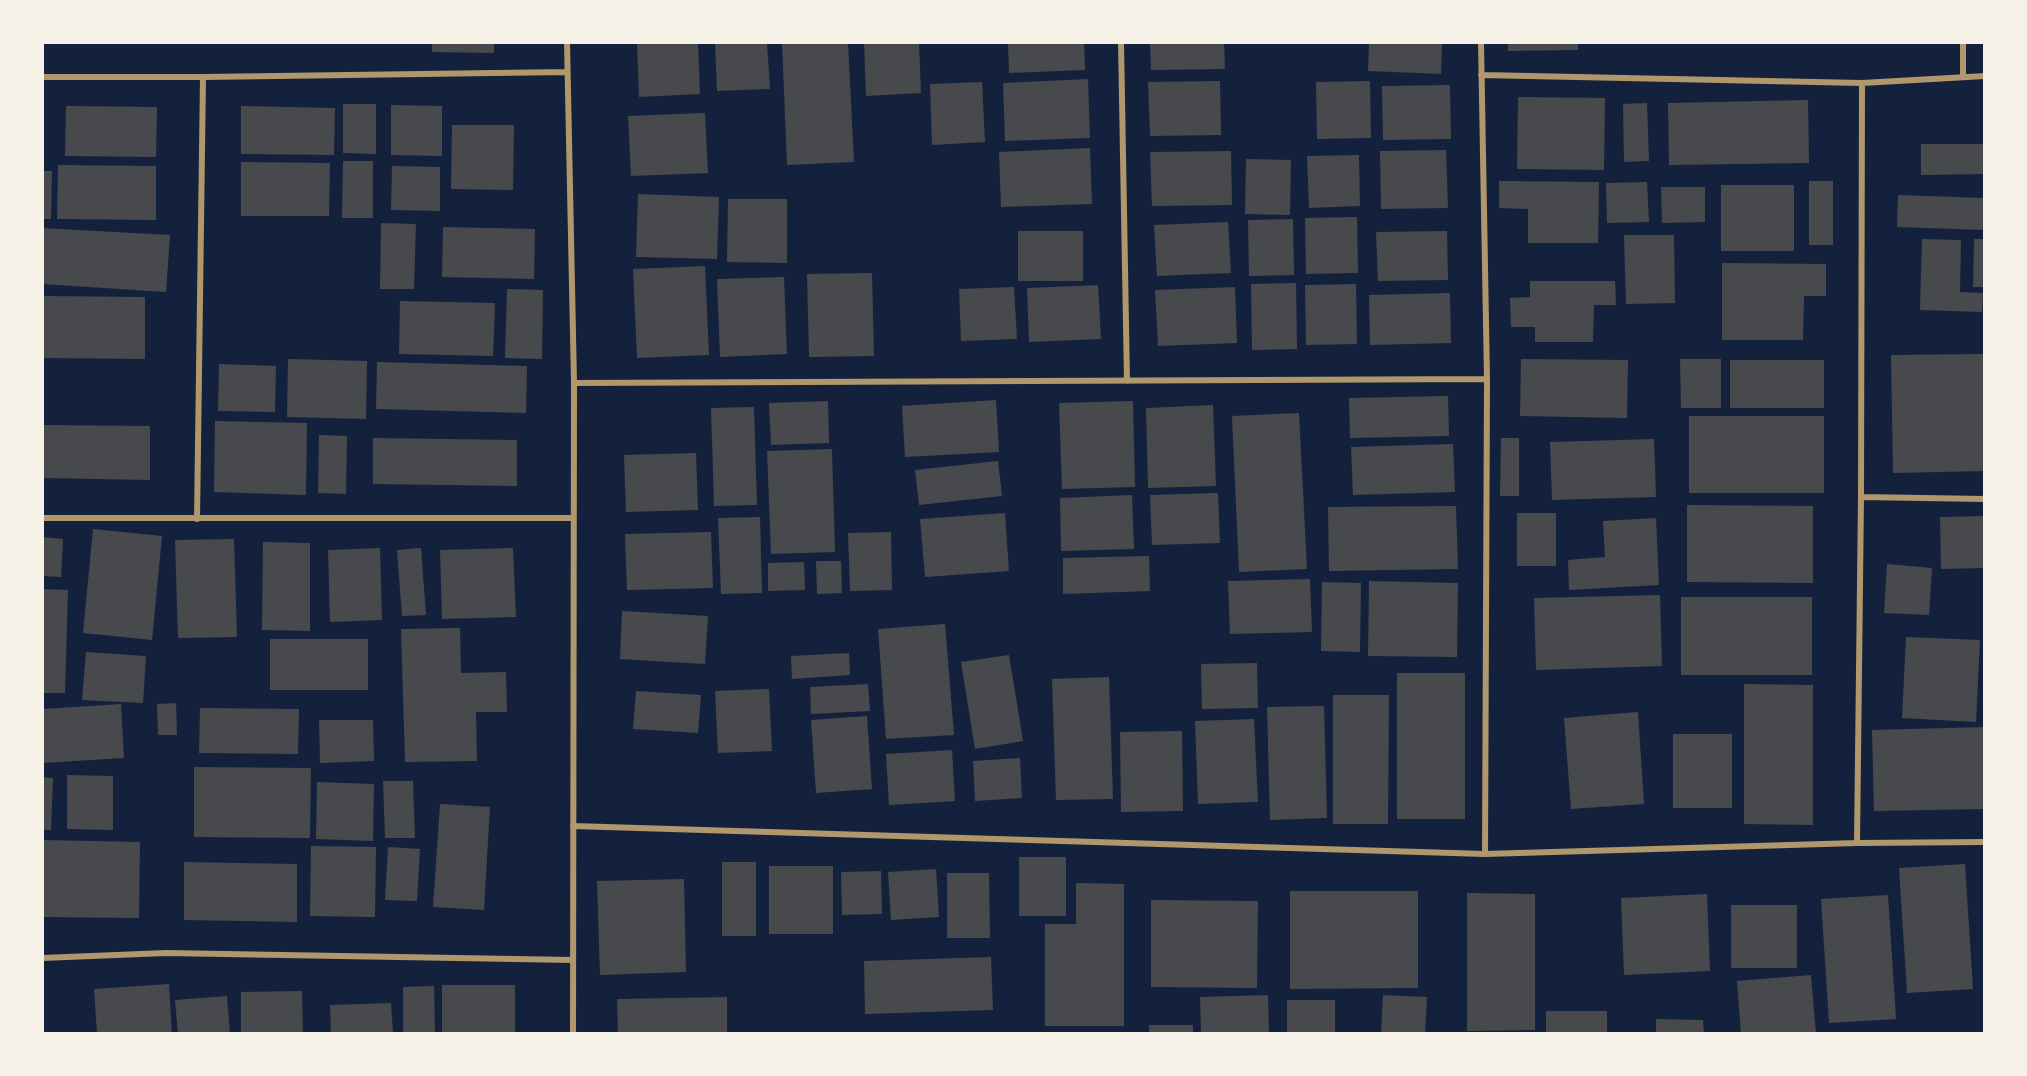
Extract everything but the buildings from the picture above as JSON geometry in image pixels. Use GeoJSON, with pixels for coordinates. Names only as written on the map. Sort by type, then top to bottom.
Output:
{"type":"FeatureCollection","features":[{"type":"Feature","properties":{"kind":"street"},"geometry":{"type":"LineString","coordinates":[[567,42],[573,383],[573,1034]]}},
{"type":"Feature","properties":{"kind":"street"},"geometry":{"type":"LineString","coordinates":[[1121,42],[1127,381]]}},
{"type":"Feature","properties":{"kind":"street"},"geometry":{"type":"LineString","coordinates":[[1481,42],[1487,380],[1485,854]]}},
{"type":"Feature","properties":{"kind":"street"},"geometry":{"type":"LineString","coordinates":[[1963,42],[1963,76]]}},
{"type":"Feature","properties":{"kind":"street"},"geometry":{"type":"LineString","coordinates":[[42,77],[567,72]]}},
{"type":"Feature","properties":{"kind":"street"},"geometry":{"type":"LineString","coordinates":[[1481,75],[1863,83],[1985,76]]}},
{"type":"Feature","properties":{"kind":"street"},"geometry":{"type":"LineString","coordinates":[[197,519],[203,77]]}},
{"type":"Feature","properties":{"kind":"street"},"geometry":{"type":"LineString","coordinates":[[1857,843],[1863,83]]}},
{"type":"Feature","properties":{"kind":"street"},"geometry":{"type":"LineString","coordinates":[[573,383],[1487,380]]}},
{"type":"Feature","properties":{"kind":"street"},"geometry":{"type":"LineString","coordinates":[[1861,497],[1985,499]]}},
{"type":"Feature","properties":{"kind":"street"},"geometry":{"type":"LineString","coordinates":[[42,518],[573,518]]}},
{"type":"Feature","properties":{"kind":"street"},"geometry":{"type":"LineString","coordinates":[[573,826],[1485,854],[1857,843],[1985,842]]}},
{"type":"Feature","properties":{"kind":"street"},"geometry":{"type":"LineString","coordinates":[[42,958],[166,953],[573,960]]}}]}
